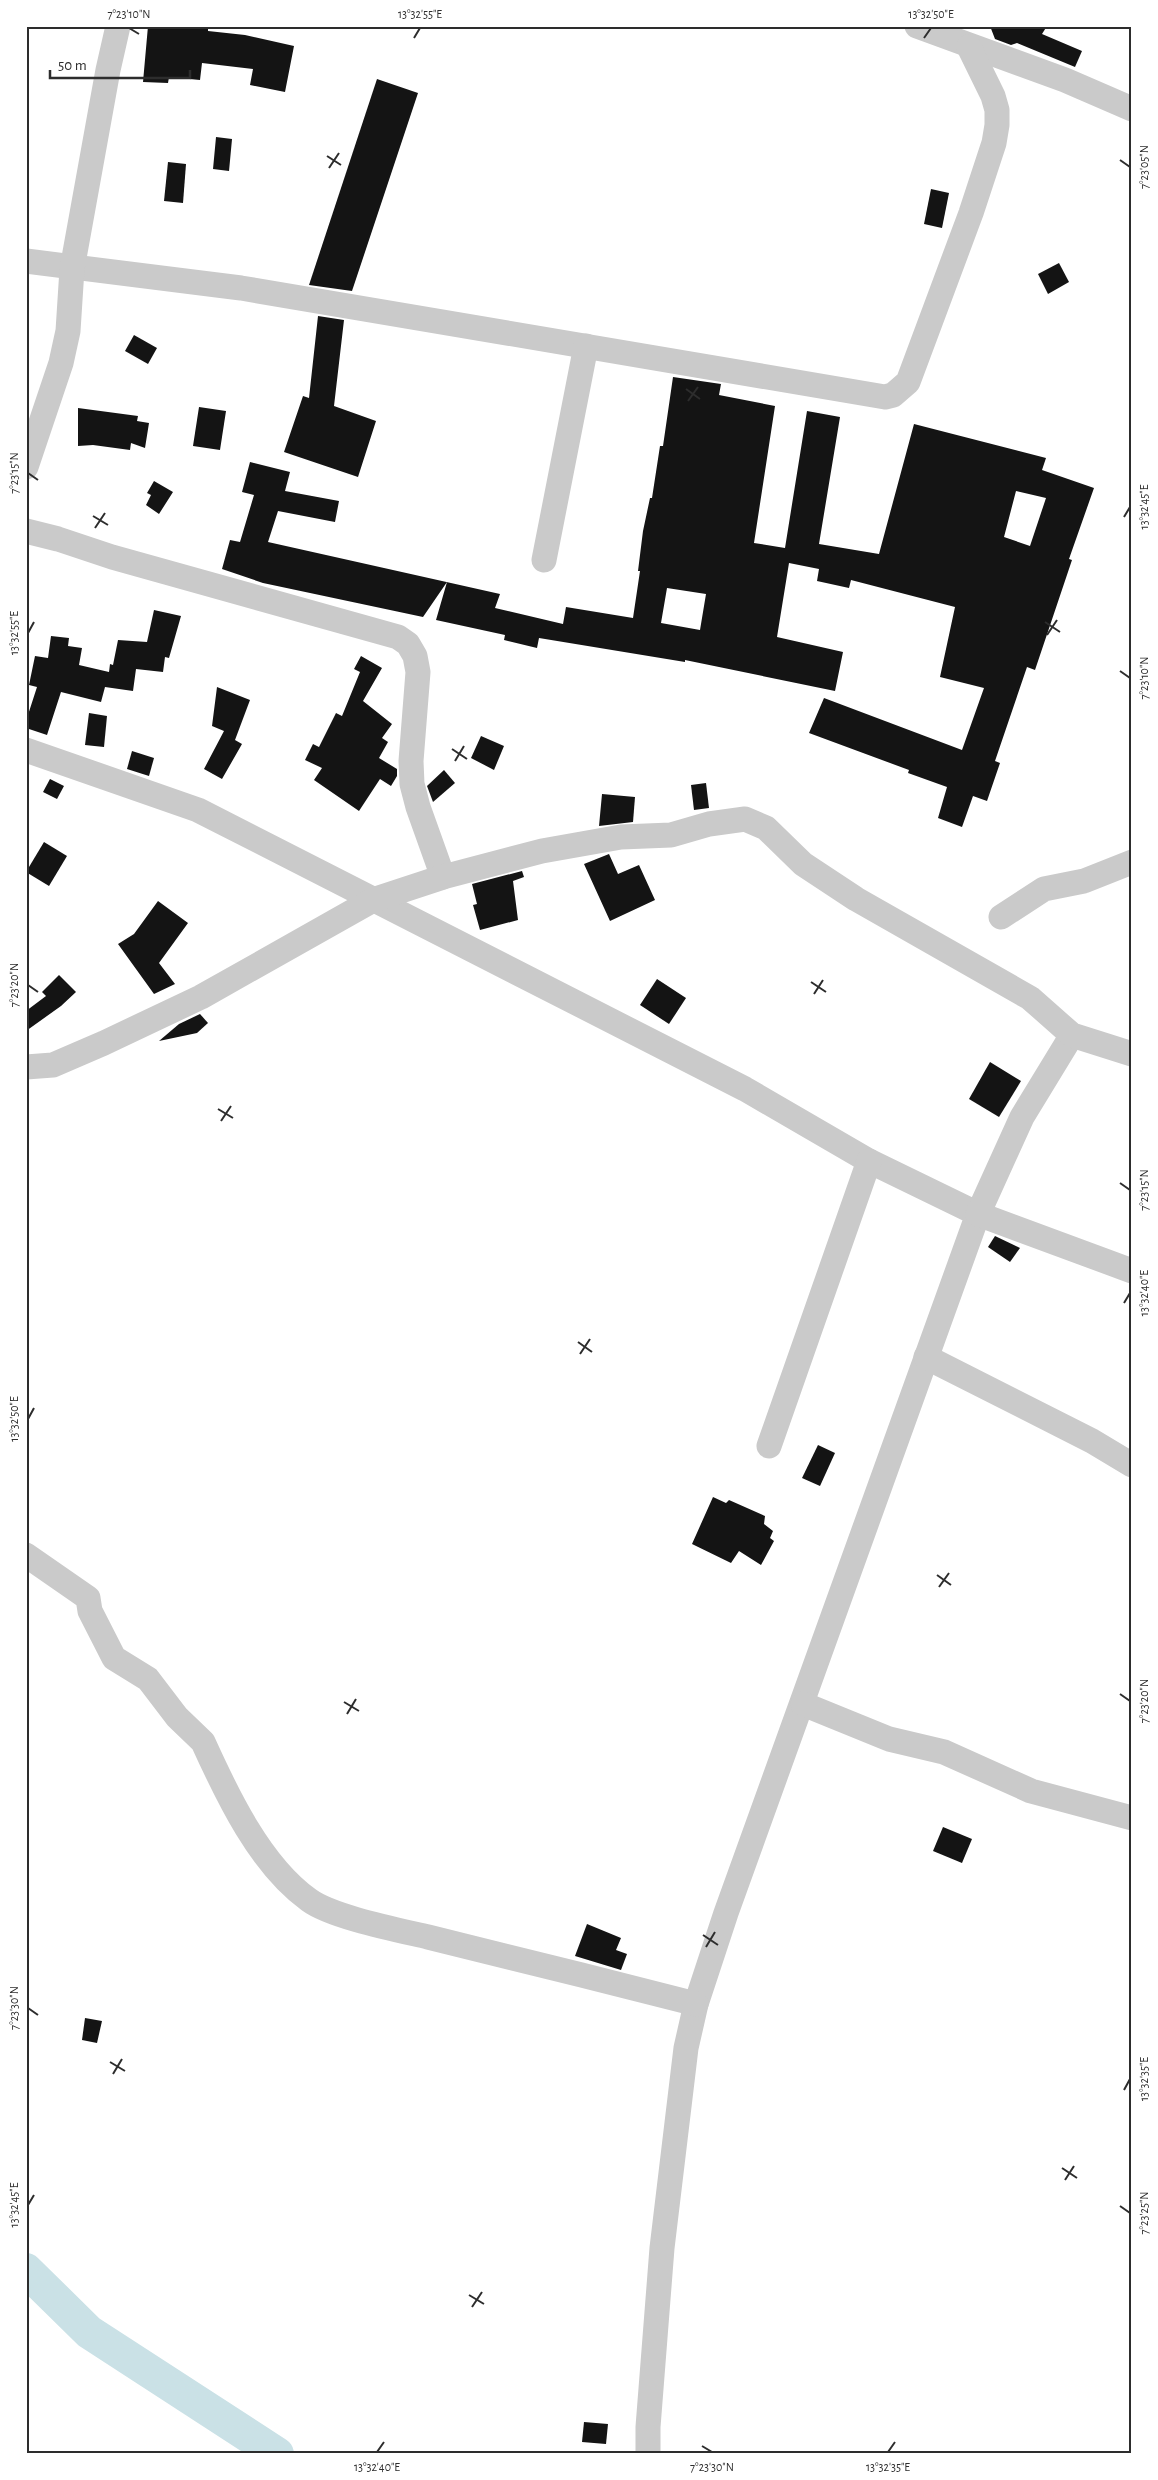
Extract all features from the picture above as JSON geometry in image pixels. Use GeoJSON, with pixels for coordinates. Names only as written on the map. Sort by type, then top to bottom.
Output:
{"type":"FeatureCollection","features":[{"type":"Feature","properties":{"kind":"street"},"geometry":{"type":"LineString","coordinates":[[26,467],[61,363],[68,331],[72,269],[118,26]]}},
{"type":"Feature","properties":{"kind":"street"},"geometry":{"type":"LineString","coordinates":[[916,26],[969,47],[1064,80],[1132,108]]}},
{"type":"Feature","properties":{"kind":"street"},"geometry":{"type":"LineString","coordinates":[[26,262],[240,288],[885,397],[893,395],[908,382],[971,213],[994,143],[997,110],[969,47]]}},
{"type":"Feature","properties":{"kind":"street"},"geometry":{"type":"LineString","coordinates":[[544,560],[586,346]]}},
{"type":"Feature","properties":{"kind":"street"},"geometry":{"type":"LineString","coordinates":[[26,531],[58,539],[112,558],[398,637],[408,644],[415,656],[418,672],[411,761],[412,784],[418,807],[443,877]]}},
{"type":"Feature","properties":{"kind":"street"},"geometry":{"type":"LineString","coordinates":[[26,750],[198,810],[745,1089],[869,1160],[978,1214],[1132,1270]]}},
{"type":"Feature","properties":{"kind":"street"},"geometry":{"type":"LineString","coordinates":[[26,1068],[53,1065],[201,997],[373,900],[443,877],[583,842],[646,834],[670,835],[709,824],[745,819],[766,828],[803,864],[856,899],[1030,998],[1072,1035],[1132,1054]]}},
{"type":"Feature","properties":{"kind":"street"},"geometry":{"type":"LineString","coordinates":[[1001,917],[1044,889],[1084,881],[1132,862]]}},
{"type":"Feature","properties":{"kind":"street"},"geometry":{"type":"LineString","coordinates":[[648,2454],[648,2427],[663,2238],[686,2048],[696,2004],[726,1914],[978,1214],[1022,1117],[1072,1035]]}},
{"type":"Feature","properties":{"kind":"street"},"geometry":{"type":"LineString","coordinates":[[769,1446],[869,1160]]}},
{"type":"Feature","properties":{"kind":"street"},"geometry":{"type":"LineString","coordinates":[[926,1357],[1092,1441],[1132,1465]]}},
{"type":"Feature","properties":{"kind":"street"},"geometry":{"type":"LineString","coordinates":[[26,1556],[88,1598],[90,1611],[114,1658],[148,1679],[177,1717],[203,1742],[236,1811],[278,1872],[310,1902],[326,1909],[392,1928],[696,2004]]}},
{"type":"Feature","properties":{"kind":"street"},"geometry":{"type":"LineString","coordinates":[[803,1704],[889,1739],[944,1752],[1031,1791],[1132,1818]]}},
{"type":"Feature","properties":{"kind":"building"},"geometry":{"type":"Polygon","coordinates":[[[148,26],[208,26],[208,31],[245,35],[294,46],[285,92],[250,85],[253,69],[202,63],[200,80],[169,77],[168,83],[143,82],[148,26]]]}},
{"type":"Feature","properties":{"kind":"building"},"geometry":{"type":"Polygon","coordinates":[[[990,26],[1047,26],[1042,34],[1082,51],[1075,67],[1017,43],[1011,45],[995,39],[990,26]]]}},
{"type":"Feature","properties":{"kind":"building"},"geometry":{"type":"Polygon","coordinates":[[[377,79],[418,93],[352,291],[309,285],[377,79]]]}},
{"type":"Feature","properties":{"kind":"building"},"geometry":{"type":"Polygon","coordinates":[[[216,137],[232,139],[229,171],[213,169],[216,137]]]}},
{"type":"Feature","properties":{"kind":"building"},"geometry":{"type":"Polygon","coordinates":[[[168,162],[186,164],[183,203],[164,201],[168,162]]]}},
{"type":"Feature","properties":{"kind":"building"},"geometry":{"type":"Polygon","coordinates":[[[931,189],[949,193],[942,228],[924,224],[931,189]]]}},
{"type":"Feature","properties":{"kind":"building"},"geometry":{"type":"Polygon","coordinates":[[[1059,263],[1069,282],[1048,294],[1038,274],[1059,263]]]}},
{"type":"Feature","properties":{"kind":"building"},"geometry":{"type":"Polygon","coordinates":[[[318,316],[344,320],[334,406],[376,421],[358,477],[284,452],[303,396],[309,398],[318,316]]]}},
{"type":"Feature","properties":{"kind":"building"},"geometry":{"type":"Polygon","coordinates":[[[134,335],[157,348],[148,364],[125,351],[134,335]]]}},
{"type":"Feature","properties":{"kind":"building"},"geometry":{"type":"Polygon","coordinates":[[[673,377],[721,384],[719,395],[775,406],[754,543],[785,548],[807,411],[840,417],[819,544],[879,554],[914,424],[1046,458],[1042,470],[1094,488],[1069,559],[1072,560],[1035,670],[1027,667],[995,761],[1000,763],[987,801],[973,796],[962,827],[938,818],[947,787],[908,773],[909,770],[809,733],[824,698],[962,750],[984,688],[940,677],[955,607],[851,580],[849,588],[817,581],[819,569],[789,563],[777,637],[843,652],[835,691],[685,660],[685,662],[539,638],[537,648],[504,640],[505,635],[436,620],[447,582],[500,594],[495,608],[563,624],[566,607],[633,618],[640,571],[638,571],[643,531],[650,498],[652,498],[660,446],[663,446],[673,377]],[[1016,491],[1004,537],[1030,546],[1046,498],[1016,491]],[[667,588],[661,623],[700,630],[706,594],[667,588]]]}},
{"type":"Feature","properties":{"kind":"building"},"geometry":{"type":"Polygon","coordinates":[[[199,407],[226,411],[220,450],[193,446],[199,407]]]}},
{"type":"Feature","properties":{"kind":"building"},"geometry":{"type":"Polygon","coordinates":[[[78,408],[138,416],[137,421],[149,423],[145,448],[131,443],[130,450],[93,445],[78,446],[78,408]]]}},
{"type":"Feature","properties":{"kind":"building"},"geometry":{"type":"Polygon","coordinates":[[[250,462],[290,472],[285,491],[339,501],[335,522],[278,511],[268,542],[447,582],[423,617],[263,583],[222,569],[230,540],[240,542],[254,495],[242,492],[250,462]]]}},
{"type":"Feature","properties":{"kind":"building"},"geometry":{"type":"Polygon","coordinates":[[[154,481],[173,492],[159,514],[146,505],[151,495],[147,493],[154,481]]]}},
{"type":"Feature","properties":{"kind":"building"},"geometry":{"type":"Polygon","coordinates":[[[154,610],[181,616],[169,658],[165,657],[163,672],[136,669],[133,691],[105,687],[101,702],[61,692],[47,735],[26,728],[26,721],[37,687],[29,685],[35,656],[48,658],[51,636],[69,638],[68,646],[82,648],[79,665],[109,672],[110,664],[113,665],[118,640],[147,642],[154,610]]]}},
{"type":"Feature","properties":{"kind":"building"},"geometry":{"type":"Polygon","coordinates":[[[361,656],[382,668],[363,701],[392,724],[382,738],[388,742],[379,758],[397,769],[397,776],[391,786],[380,779],[359,811],[314,780],[322,768],[305,760],[313,744],[319,747],[336,713],[342,716],[360,672],[354,669],[361,656]]]}},
{"type":"Feature","properties":{"kind":"building"},"geometry":{"type":"Polygon","coordinates":[[[217,687],[250,700],[235,740],[242,744],[222,779],[204,769],[224,731],[212,726],[217,687]]]}},
{"type":"Feature","properties":{"kind":"building"},"geometry":{"type":"Polygon","coordinates":[[[89,713],[107,716],[104,747],[85,745],[89,713]]]}},
{"type":"Feature","properties":{"kind":"building"},"geometry":{"type":"Polygon","coordinates":[[[481,736],[504,746],[494,770],[471,758],[481,736]]]}},
{"type":"Feature","properties":{"kind":"building"},"geometry":{"type":"Polygon","coordinates":[[[132,751],[154,758],[149,776],[127,769],[132,751]]]}},
{"type":"Feature","properties":{"kind":"building"},"geometry":{"type":"Polygon","coordinates":[[[444,770],[455,783],[433,802],[427,786],[444,770]]]}},
{"type":"Feature","properties":{"kind":"building"},"geometry":{"type":"Polygon","coordinates":[[[50,779],[64,786],[57,799],[43,792],[50,779]]]}},
{"type":"Feature","properties":{"kind":"building"},"geometry":{"type":"Polygon","coordinates":[[[706,783],[709,808],[694,810],[691,785],[706,783]]]}},
{"type":"Feature","properties":{"kind":"building"},"geometry":{"type":"Polygon","coordinates":[[[602,794],[635,797],[633,822],[599,826],[602,794]]]}},
{"type":"Feature","properties":{"kind":"building"},"geometry":{"type":"Polygon","coordinates":[[[44,842],[67,856],[49,886],[26,872],[44,842]]]}},
{"type":"Feature","properties":{"kind":"building"},"geometry":{"type":"Polygon","coordinates":[[[609,854],[618,874],[639,865],[655,900],[610,921],[584,864],[609,854]]]}},
{"type":"Feature","properties":{"kind":"building"},"geometry":{"type":"Polygon","coordinates":[[[522,871],[524,877],[513,881],[518,920],[480,930],[473,905],[477,904],[472,884],[522,871]]]}},
{"type":"Feature","properties":{"kind":"building"},"geometry":{"type":"Polygon","coordinates":[[[158,901],[188,923],[159,963],[175,984],[154,994],[118,944],[134,934],[158,901]]]}},
{"type":"Feature","properties":{"kind":"building"},"geometry":{"type":"Polygon","coordinates":[[[59,975],[76,992],[61,1006],[26,1031],[26,1011],[46,996],[42,992],[59,975]]]}},
{"type":"Feature","properties":{"kind":"building"},"geometry":{"type":"Polygon","coordinates":[[[657,979],[686,998],[669,1024],[640,1005],[657,979]]]}},
{"type":"Feature","properties":{"kind":"building"},"geometry":{"type":"Polygon","coordinates":[[[200,1014],[208,1023],[197,1033],[159,1041],[179,1024],[200,1014]]]}},
{"type":"Feature","properties":{"kind":"building"},"geometry":{"type":"Polygon","coordinates":[[[990,1062],[1021,1081],[999,1117],[969,1099],[990,1062]]]}},
{"type":"Feature","properties":{"kind":"building"},"geometry":{"type":"Polygon","coordinates":[[[995,1236],[1020,1248],[1010,1262],[988,1247],[995,1236]]]}},
{"type":"Feature","properties":{"kind":"building"},"geometry":{"type":"Polygon","coordinates":[[[818,1445],[835,1453],[820,1486],[802,1478],[818,1445]]]}},
{"type":"Feature","properties":{"kind":"building"},"geometry":{"type":"Polygon","coordinates":[[[713,1497],[726,1503],[729,1500],[765,1516],[764,1524],[773,1531],[770,1538],[774,1541],[761,1565],[739,1551],[731,1563],[692,1544],[713,1497]]]}},
{"type":"Feature","properties":{"kind":"building"},"geometry":{"type":"Polygon","coordinates":[[[943,1827],[972,1839],[962,1863],[933,1851],[943,1827]]]}},
{"type":"Feature","properties":{"kind":"building"},"geometry":{"type":"Polygon","coordinates":[[[587,1924],[621,1938],[616,1950],[627,1954],[621,1970],[575,1956],[587,1924]]]}},
{"type":"Feature","properties":{"kind":"building"},"geometry":{"type":"Polygon","coordinates":[[[85,2018],[102,2021],[97,2043],[82,2040],[85,2018]]]}},
{"type":"Feature","properties":{"kind":"building"},"geometry":{"type":"Polygon","coordinates":[[[584,2422],[608,2424],[606,2444],[582,2442],[584,2422]]]}},
{"type":"Feature","properties":{"kind":"waterway"},"geometry":{"type":"LineString","coordinates":[[26,2270],[89,2332],[277,2454]]}}]}
